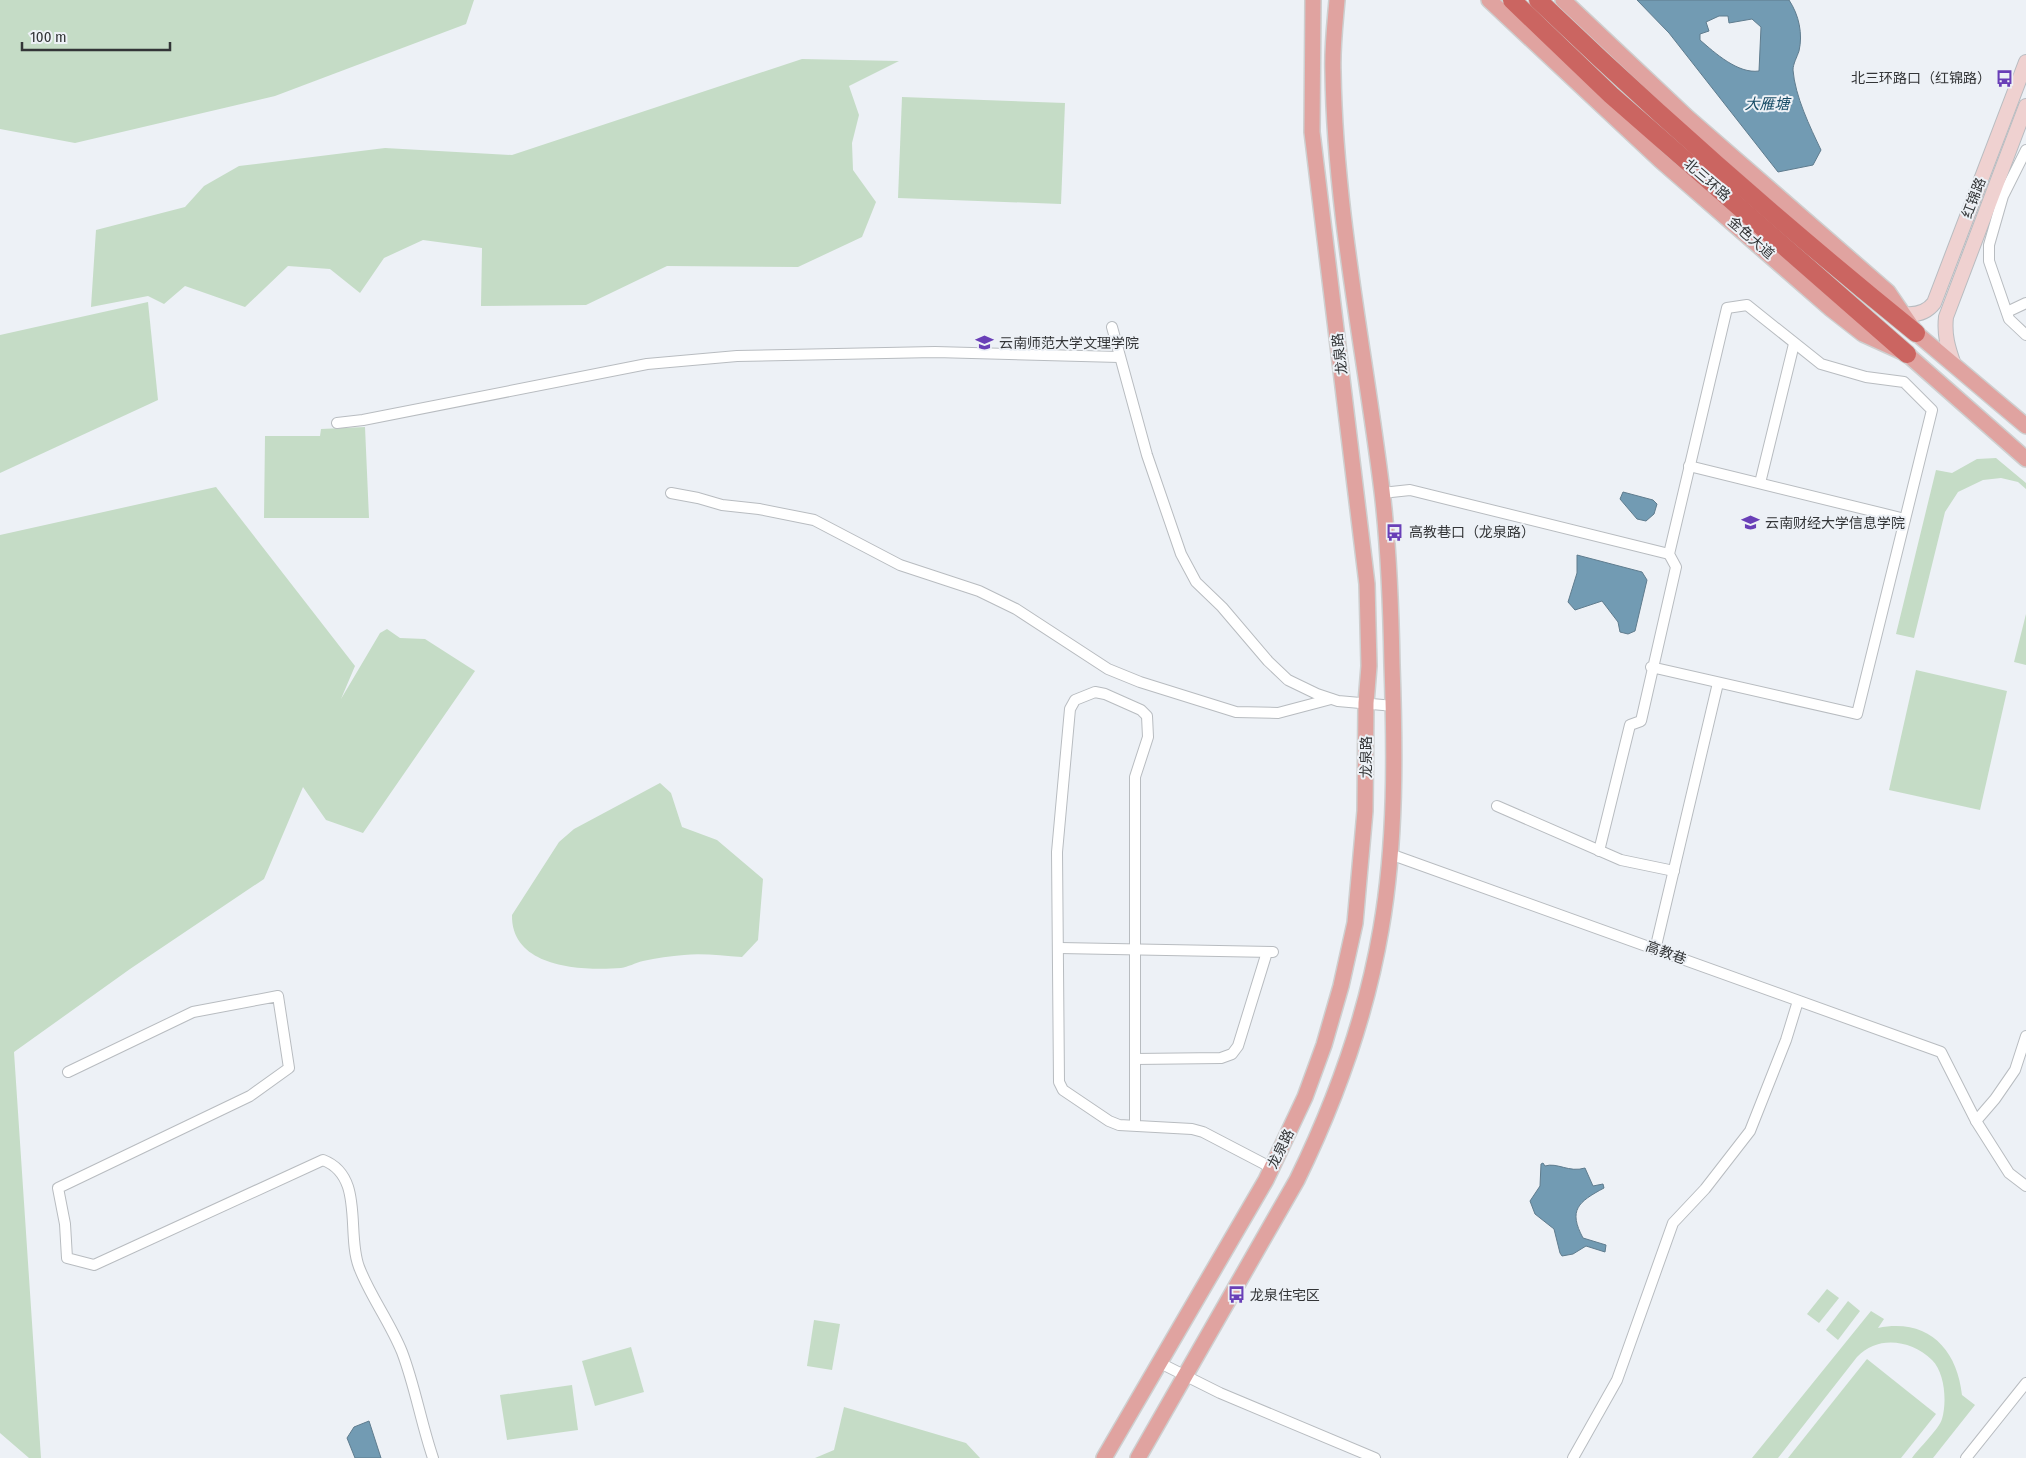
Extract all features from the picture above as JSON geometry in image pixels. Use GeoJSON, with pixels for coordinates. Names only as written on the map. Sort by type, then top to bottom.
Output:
{"type":"FeatureCollection","features":[{"type":"Feature","properties":{"kind":"highway","name":"北三环路"},"geometry":{"type":"LineString","coordinates":[[1512,0],[1611,95],[1907,354]]}},
{"type":"Feature","properties":{"kind":"highway","name":"北三环路"},"geometry":{"type":"LineString","coordinates":[[1538,0],[1659,113],[1864,291],[1916,333]]}},
{"type":"Feature","properties":{"kind":"main road","name":"龙泉路"},"geometry":{"type":"LineString","coordinates":[[1104,1458],[1272,1168],[1305,1097],[1324,1045],[1355,923],[1365,811],[1366,703],[1369,666],[1367,584],[1312,132],[1313,0]]}},
{"type":"Feature","properties":{"kind":"main road","name":"龙泉路"},"geometry":{"type":"LineString","coordinates":[[1138,1458],[1297,1180],[1328,1114],[1347,1063],[1365,1001],[1381,929],[1390,854],[1394,706],[1390,579],[1382,493],[1340,189],[1333,71],[1337,0]]}},
{"type":"Feature","properties":{"kind":"main road","name":"金色大道"},"geometry":{"type":"LineString","coordinates":[[1489,0],[1652,153],[1831,309],[1862,334],[1907,354],[2026,459]]}},
{"type":"Feature","properties":{"kind":"main road"},"geometry":{"type":"LineString","coordinates":[[1562,0],[1687,117],[1888,292],[1905,314],[1916,333],[2026,426]]}},
{"type":"Feature","properties":{"kind":"street","name":"红锦路"},"geometry":{"type":"LineString","coordinates":[[1905,314],[1920,313],[1934,303],[2026,62]]}},
{"type":"Feature","properties":{"kind":"street","name":"红锦路"},"geometry":{"type":"LineString","coordinates":[[1954,364],[1946,338],[1946,317],[2026,106]]}},
{"type":"Feature","properties":{"kind":"street"},"geometry":{"type":"LineString","coordinates":[[2026,150],[2003,196],[1989,245],[1990,261],[2007,312],[2010,319],[2026,335]]}},
{"type":"Feature","properties":{"kind":"street"},"geometry":{"type":"LineString","coordinates":[[2007,312],[2026,303]]}},
{"type":"Feature","properties":{"kind":"street"},"geometry":{"type":"LineString","coordinates":[[1599,851],[1630,725],[1640,721],[1651,667],[1676,567],[1669,554],[1728,308],[1747,305],[1821,364],[1866,377],[1904,382],[1932,410],[1857,714],[1651,667]]}},
{"type":"Feature","properties":{"kind":"street"},"geometry":{"type":"LineString","coordinates":[[1885,308],[1905,314]]}},
{"type":"Feature","properties":{"kind":"street"},"geometry":{"type":"LineString","coordinates":[[1112,327],[1147,455],[1181,554],[1196,582],[1222,607],[1288,680],[1331,698],[1394,706]]}},
{"type":"Feature","properties":{"kind":"street"},"geometry":{"type":"LineString","coordinates":[[1760,483],[1794,344]]}},
{"type":"Feature","properties":{"kind":"street"},"geometry":{"type":"LineString","coordinates":[[337,423],[364,420],[647,364],[728,356],[935,352],[1119,357]]}},
{"type":"Feature","properties":{"kind":"street"},"geometry":{"type":"LineString","coordinates":[[1689,466],[1905,518]]}},
{"type":"Feature","properties":{"kind":"street"},"geometry":{"type":"LineString","coordinates":[[1382,493],[1410,490],[1669,554]]}},
{"type":"Feature","properties":{"kind":"street"},"geometry":{"type":"LineString","coordinates":[[672,493],[698,498],[722,506],[759,509],[814,520],[900,566],[979,591],[1016,609],[1108,669],[1140,682],[1236,712],[1278,713],[1331,698]]}},
{"type":"Feature","properties":{"kind":"street"},"geometry":{"type":"LineString","coordinates":[[1655,950],[1718,683]]}},
{"type":"Feature","properties":{"kind":"street"},"geometry":{"type":"LineString","coordinates":[[1135,1126],[1135,778],[1149,728],[1146,716],[1141,710],[1106,694],[1095,692],[1075,700],[1070,710],[1057,852],[1060,948],[1059,1074],[1063,1090],[1109,1121],[1119,1125],[1135,1126],[1192,1129],[1203,1132],[1272,1168]]}},
{"type":"Feature","properties":{"kind":"street"},"geometry":{"type":"LineString","coordinates":[[1497,806],[1621,860],[1674,871]]}},
{"type":"Feature","properties":{"kind":"street","name":"高教巷"},"geometry":{"type":"LineString","coordinates":[[1390,854],[1941,1052],[1976,1121]]}},
{"type":"Feature","properties":{"kind":"street"},"geometry":{"type":"LineString","coordinates":[[1060,948],[1270,952],[1238,1046],[1232,1054],[1216,1059],[1135,1058]]}},
{"type":"Feature","properties":{"kind":"street"},"geometry":{"type":"LineString","coordinates":[[68,1072],[193,1012],[278,996],[289,1068],[250,1096],[58,1188],[67,1258],[94,1265],[323,1160],[332,1164],[340,1171],[348,1188],[358,1264],[392,1328],[403,1355],[433,1458]]}},
{"type":"Feature","properties":{"kind":"street"},"geometry":{"type":"LineString","coordinates":[[1573,1458],[1617,1380],[1673,1223],[1705,1189],[1750,1131],[1786,1040],[1798,1001]]}},
{"type":"Feature","properties":{"kind":"street"},"geometry":{"type":"LineString","coordinates":[[2026,1036],[2015,1070],[1995,1099],[1976,1121],[2009,1173],[2026,1186]]}},
{"type":"Feature","properties":{"kind":"street"},"geometry":{"type":"LineString","coordinates":[[1160,1363],[1220,1393],[1375,1458]]}},
{"type":"Feature","properties":{"kind":"street"},"geometry":{"type":"LineString","coordinates":[[1966,1458],[2026,1383]]}},
{"type":"Feature","properties":{"kind":"green space"},"geometry":{"type":"Polygon","coordinates":[[[0,0],[474,0],[466,24],[275,96],[75,143],[0,129],[0,0]]]}},
{"type":"Feature","properties":{"kind":"green space"},"geometry":{"type":"Polygon","coordinates":[[[802,59],[899,61],[849,86],[859,115],[852,143],[853,170],[876,202],[862,237],[798,267],[667,266],[586,305],[481,306],[482,248],[423,240],[384,258],[360,293],[330,269],[288,266],[245,307],[185,286],[164,304],[148,296],[91,307],[96,230],[185,207],[204,186],[239,166],[385,148],[512,155],[802,59]]]}},
{"type":"Feature","properties":{"kind":"green space"},"geometry":{"type":"Polygon","coordinates":[[[902,97],[1065,103],[1061,204],[898,198],[902,97]]]}},
{"type":"Feature","properties":{"kind":"green space"},"geometry":{"type":"Polygon","coordinates":[[[148,302],[158,400],[0,473],[0,335],[148,302]]]}},
{"type":"Feature","properties":{"kind":"green space"},"geometry":{"type":"Polygon","coordinates":[[[365,427],[369,518],[264,518],[265,436],[320,436],[321,429],[365,427]]]}},
{"type":"Feature","properties":{"kind":"green space"},"geometry":{"type":"Polygon","coordinates":[[[1996,458],[2026,483],[2026,489],[2018,482],[2001,478],[1983,480],[1958,492],[1945,512],[1914,638],[1896,634],[1936,470],[1952,473],[1977,459],[1996,458]]]}},
{"type":"Feature","properties":{"kind":"green space"},"geometry":{"type":"Polygon","coordinates":[[[216,487],[355,666],[341,699],[380,633],[387,629],[400,638],[425,639],[475,671],[363,833],[326,820],[303,787],[264,879],[130,969],[14,1052],[41,1458],[29,1458],[0,1433],[0,535],[216,487]]]}},
{"type":"Feature","properties":{"kind":"green space"},"geometry":{"type":"Polygon","coordinates":[[[2026,614],[2026,665],[2014,662],[2026,614]]]}},
{"type":"Feature","properties":{"kind":"green space"},"geometry":{"type":"Polygon","coordinates":[[[1916,670],[2007,691],[1980,810],[1889,790],[1916,670]]]}},
{"type":"Feature","properties":{"kind":"green space"},"geometry":{"type":"Polygon","coordinates":[[[660,783],[671,793],[682,827],[717,840],[763,879],[758,940],[742,957],[706,954],[679,955],[648,960],[621,968],[605,969],[569,967],[536,956],[523,946],[515,933],[512,915],[559,842],[574,829],[660,783]]]}},
{"type":"Feature","properties":{"kind":"green space"},"geometry":{"type":"Polygon","coordinates":[[[1827,1289],[1839,1298],[1819,1323],[1807,1314],[1827,1289]]]}},
{"type":"Feature","properties":{"kind":"green space"},"geometry":{"type":"Polygon","coordinates":[[[1848,1301],[1860,1311],[1838,1340],[1826,1330],[1848,1301]]]}},
{"type":"Feature","properties":{"kind":"green space"},"geometry":{"type":"Polygon","coordinates":[[[1871,1311],[1884,1319],[1878,1328],[1895,1326],[1911,1328],[1925,1332],[1936,1340],[1954,1363],[1962,1395],[1975,1405],[1933,1458],[1912,1458],[1937,1428],[1942,1419],[1944,1412],[1944,1388],[1940,1372],[1932,1360],[1924,1353],[1905,1344],[1884,1343],[1865,1350],[1857,1357],[1778,1458],[1752,1458],[1871,1311]]]}},
{"type":"Feature","properties":{"kind":"green space"},"geometry":{"type":"Polygon","coordinates":[[[814,1320],[840,1324],[832,1370],[807,1366],[814,1320]]]}},
{"type":"Feature","properties":{"kind":"green space"},"geometry":{"type":"Polygon","coordinates":[[[631,1347],[644,1392],[595,1406],[582,1361],[631,1347]]]}},
{"type":"Feature","properties":{"kind":"green space"},"geometry":{"type":"Polygon","coordinates":[[[1867,1359],[1936,1414],[1901,1458],[1788,1458],[1867,1359]]]}},
{"type":"Feature","properties":{"kind":"green space"},"geometry":{"type":"Polygon","coordinates":[[[572,1385],[578,1430],[507,1440],[500,1395],[572,1385]]]}},
{"type":"Feature","properties":{"kind":"green space"},"geometry":{"type":"Polygon","coordinates":[[[844,1407],[966,1443],[980,1458],[815,1458],[834,1450],[844,1407]]]}},
{"type":"Feature","properties":{"kind":"water","name":"大雁塘"},"geometry":{"type":"Polygon","coordinates":[[[1637,0],[1789,0],[1795,12],[1800,31],[1799,51],[1793,68],[1794,80],[1804,111],[1821,150],[1813,165],[1778,172],[1669,33],[1637,0]],[[1719,16],[1706,22],[1709,31],[1700,34],[1700,40],[1727,62],[1743,69],[1759,71],[1761,27],[1752,19],[1729,23],[1728,16],[1719,16]]]}},
{"type":"Feature","properties":{"kind":"water"},"geometry":{"type":"Polygon","coordinates":[[[1623,492],[1653,500],[1657,504],[1654,514],[1646,521],[1637,519],[1620,499],[1623,492]]]}},
{"type":"Feature","properties":{"kind":"water"},"geometry":{"type":"Polygon","coordinates":[[[1577,555],[1642,572],[1647,580],[1635,631],[1628,634],[1620,632],[1618,622],[1602,601],[1575,610],[1568,602],[1577,573],[1577,555]]]}},
{"type":"Feature","properties":{"kind":"water"},"geometry":{"type":"Polygon","coordinates":[[[1543,1163],[1545,1166],[1554,1165],[1574,1169],[1585,1168],[1593,1186],[1603,1184],[1604,1188],[1588,1198],[1578,1208],[1576,1220],[1583,1238],[1606,1245],[1605,1252],[1586,1246],[1573,1254],[1562,1256],[1554,1229],[1535,1214],[1530,1201],[1540,1186],[1541,1164],[1543,1163]]]}},
{"type":"Feature","properties":{"kind":"water"},"geometry":{"type":"Polygon","coordinates":[[[369,1421],[381,1458],[355,1458],[347,1438],[354,1427],[369,1421]]]}},
{"type":"Feature","properties":{"kind":"place","name":"北三环路口（红锦路）"},"geometry":{"type":"Point","coordinates":[2005,78]}},
{"type":"Feature","properties":{"kind":"place","name":"云南师范大学文理学院"},"geometry":{"type":"Point","coordinates":[985,343]}},
{"type":"Feature","properties":{"kind":"place","name":"云南财经大学信息学院"},"geometry":{"type":"Point","coordinates":[1751,523]}},
{"type":"Feature","properties":{"kind":"place","name":"高教巷口（龙泉路）"},"geometry":{"type":"Point","coordinates":[1395,532]}},
{"type":"Feature","properties":{"kind":"place","name":"龙泉住宅区"},"geometry":{"type":"Point","coordinates":[1236,1295]}}]}
